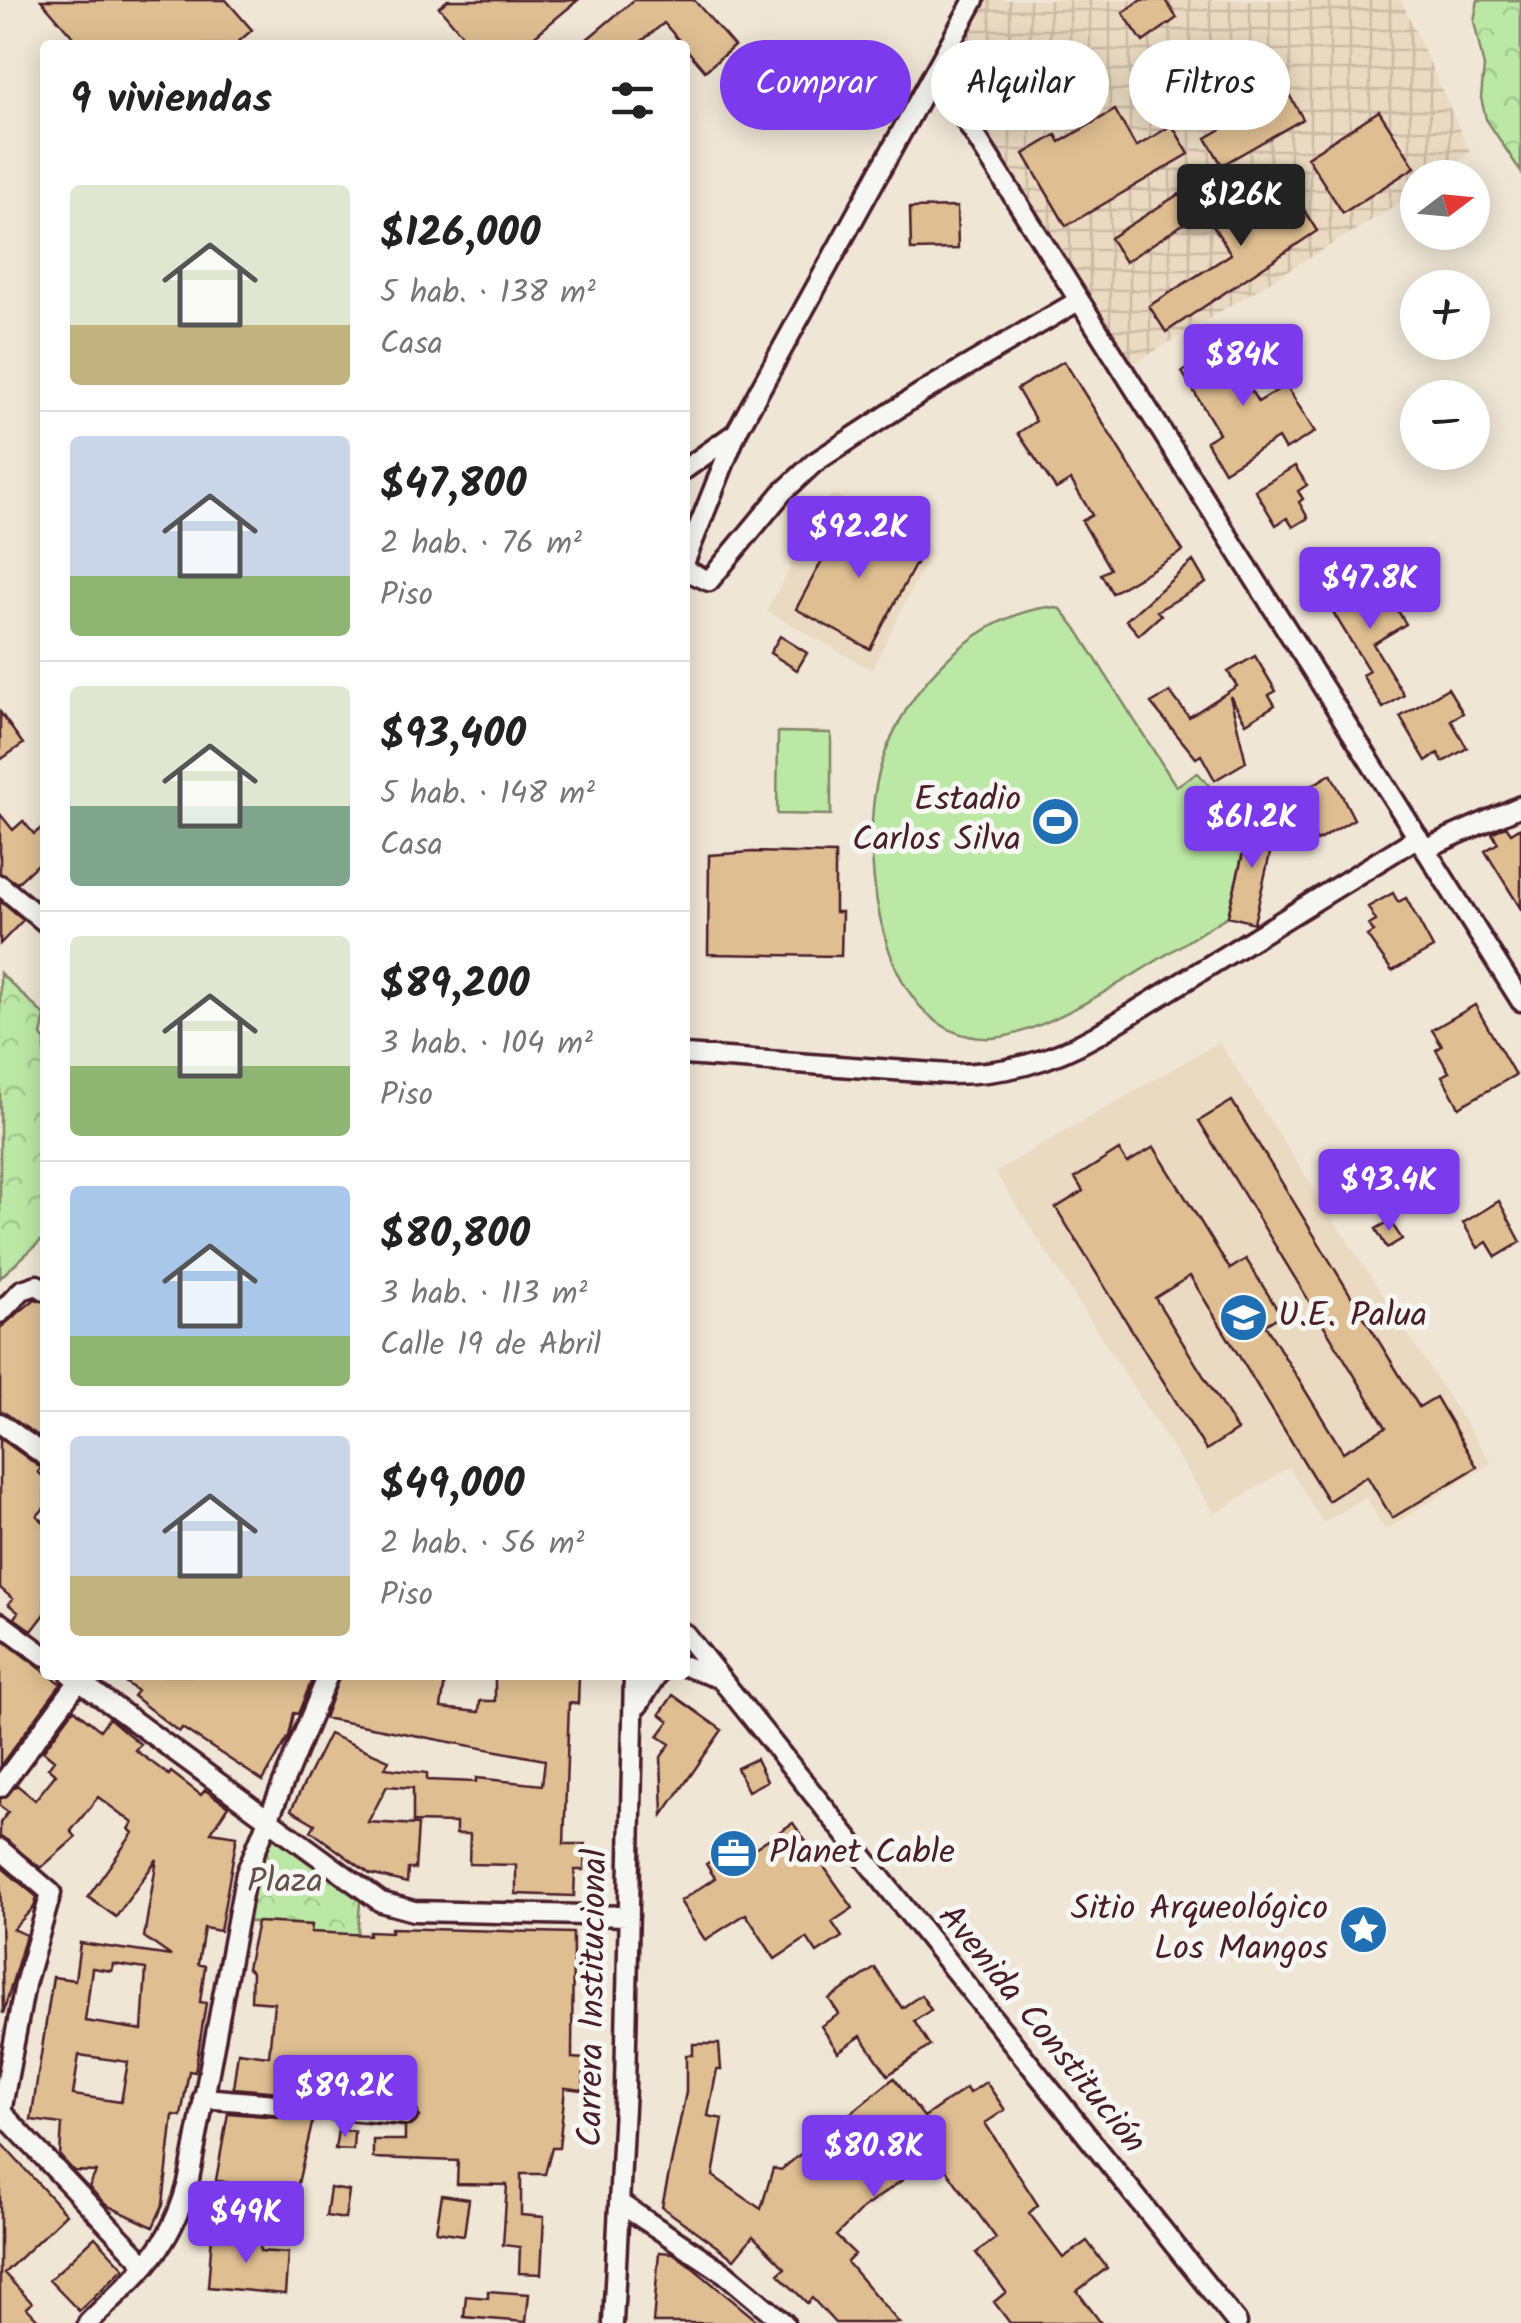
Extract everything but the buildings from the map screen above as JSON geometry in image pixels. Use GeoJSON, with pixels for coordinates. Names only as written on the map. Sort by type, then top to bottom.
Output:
{"type":"FeatureCollection","features":[{"type":"Feature","properties":{"kind":"street"},"geometry":{"type":"LineString","coordinates":[[690,549],[738,431],[974,0]]}},
{"type":"Feature","properties":{"kind":"street"},"geometry":{"type":"LineString","coordinates":[[972,130],[1521,1000]]}},
{"type":"Feature","properties":{"kind":"street"},"geometry":{"type":"LineString","coordinates":[[690,572],[709,581],[782,493],[814,463],[921,393],[1078,301]]}},
{"type":"Feature","properties":{"kind":"street"},"geometry":{"type":"LineString","coordinates":[[690,465],[738,431]]}},
{"type":"Feature","properties":{"kind":"street"},"geometry":{"type":"LineString","coordinates":[[690,1055],[948,1074],[985,1074],[1042,1064],[1422,842],[1521,806]]}},
{"type":"Feature","properties":{"kind":"street"},"geometry":{"type":"LineString","coordinates":[[0,885],[40,918]]}},
{"type":"Feature","properties":{"kind":"street"},"geometry":{"type":"LineString","coordinates":[[0,1313],[39,1287]]}},
{"type":"Feature","properties":{"kind":"street"},"geometry":{"type":"LineString","coordinates":[[0,1423],[40,1452]]}},
{"type":"Feature","properties":{"kind":"street"},"geometry":{"type":"LineString","coordinates":[[0,1623],[40,1652]]}},
{"type":"Feature","properties":{"kind":"street","name":"Avenida Constitución"},"geometry":{"type":"LineString","coordinates":[[690,1640],[1237,2323]]}},
{"type":"Feature","properties":{"kind":"street"},"geometry":{"type":"LineString","coordinates":[[690,1667],[707,1672],[725,1685]]}},
{"type":"Feature","properties":{"kind":"street"},"geometry":{"type":"LineString","coordinates":[[0,1787],[74,1680]]}},
{"type":"Feature","properties":{"kind":"street"},"geometry":{"type":"LineString","coordinates":[[78,1680],[360,1888],[396,1908],[449,1913],[629,1916]]}},
{"type":"Feature","properties":{"kind":"street"},"geometry":{"type":"LineString","coordinates":[[88,2323],[146,2265],[175,2228],[246,1874],[326,1680]]}},
{"type":"Feature","properties":{"kind":"street","name":"Carrera Institucional"},"geometry":{"type":"LineString","coordinates":[[613,2323],[621,2204],[634,1680]]}},
{"type":"Feature","properties":{"kind":"street"},"geometry":{"type":"LineString","coordinates":[[633,1714],[653,1680]]}},
{"type":"Feature","properties":{"kind":"street"},"geometry":{"type":"LineString","coordinates":[[0,1850],[51,1893],[25,1984],[0,2112],[146,2265]]}},
{"type":"Feature","properties":{"kind":"street"},"geometry":{"type":"LineString","coordinates":[[203,2098],[407,2115]]}},
{"type":"Feature","properties":{"kind":"street"},"geometry":{"type":"LineString","coordinates":[[621,2204],[726,2274],[784,2323]]}},
{"type":"Feature","properties":{"kind":"shaded area"},"geometry":{"type":"Polygon","coordinates":[[[974,0],[1401,0],[1470,152],[1458,160],[1400,160],[1400,201],[1123,370],[973,130],[1109,130],[1109,40],[952,40],[974,0]]]}},
{"type":"Feature","properties":{"kind":"shaded area"},"geometry":{"type":"Polygon","coordinates":[[[834,494],[931,549],[872,670],[767,611],[823,504],[834,494]]]}},
{"type":"Feature","properties":{"kind":"shaded area","name":"U.E. Palua"},"geometry":{"type":"Polygon","coordinates":[[[1219,1042],[1491,1463],[1385,1530],[1366,1497],[1323,1523],[1289,1467],[1215,1514],[995,1172],[1219,1042]]]}},
{"type":"Feature","properties":{"kind":"green space"},"geometry":{"type":"Polygon","coordinates":[[[1478,0],[1521,0],[1521,172],[1486,119],[1481,98],[1484,67],[1474,21],[1478,0]]]}},
{"type":"Feature","properties":{"kind":"green space","name":"Estadio Carlos Silva"},"geometry":{"type":"Polygon","coordinates":[[[1048,607],[1061,609],[1076,628],[1176,786],[1198,773],[1248,830],[1228,916],[1112,988],[1047,1022],[993,1038],[955,1032],[925,1011],[902,980],[886,941],[876,899],[872,855],[877,781],[899,722],[938,668],[989,628],[1018,614],[1048,607]]]}},
{"type":"Feature","properties":{"kind":"green space"},"geometry":{"type":"Polygon","coordinates":[[[778,732],[831,733],[831,815],[777,814],[778,732]]]}},
{"type":"Feature","properties":{"kind":"green space"},"geometry":{"type":"Polygon","coordinates":[[[0,973],[40,1011],[40,1242],[0,1278],[0,973]]]}},
{"type":"Feature","properties":{"kind":"green space","name":"Plaza"},"geometry":{"type":"Polygon","coordinates":[[[266,1819],[361,1888],[357,1942],[311,1940],[311,1925],[236,1921],[266,1819]]]}},
{"type":"Feature","properties":{"kind":"place","name":"Estadio Carlos Silva"},"geometry":{"type":"Point","coordinates":[1056,821]}},
{"type":"Feature","properties":{"kind":"place","name":"U.E. Palua"},"geometry":{"type":"Point","coordinates":[1243,1317]}},
{"type":"Feature","properties":{"kind":"place","name":"Planet Cable"},"geometry":{"type":"Point","coordinates":[734,1854]}},
{"type":"Feature","properties":{"kind":"place","name":"Sitio Arqueológico Los Mangos"},"geometry":{"type":"Point","coordinates":[1363,1930]}}]}
